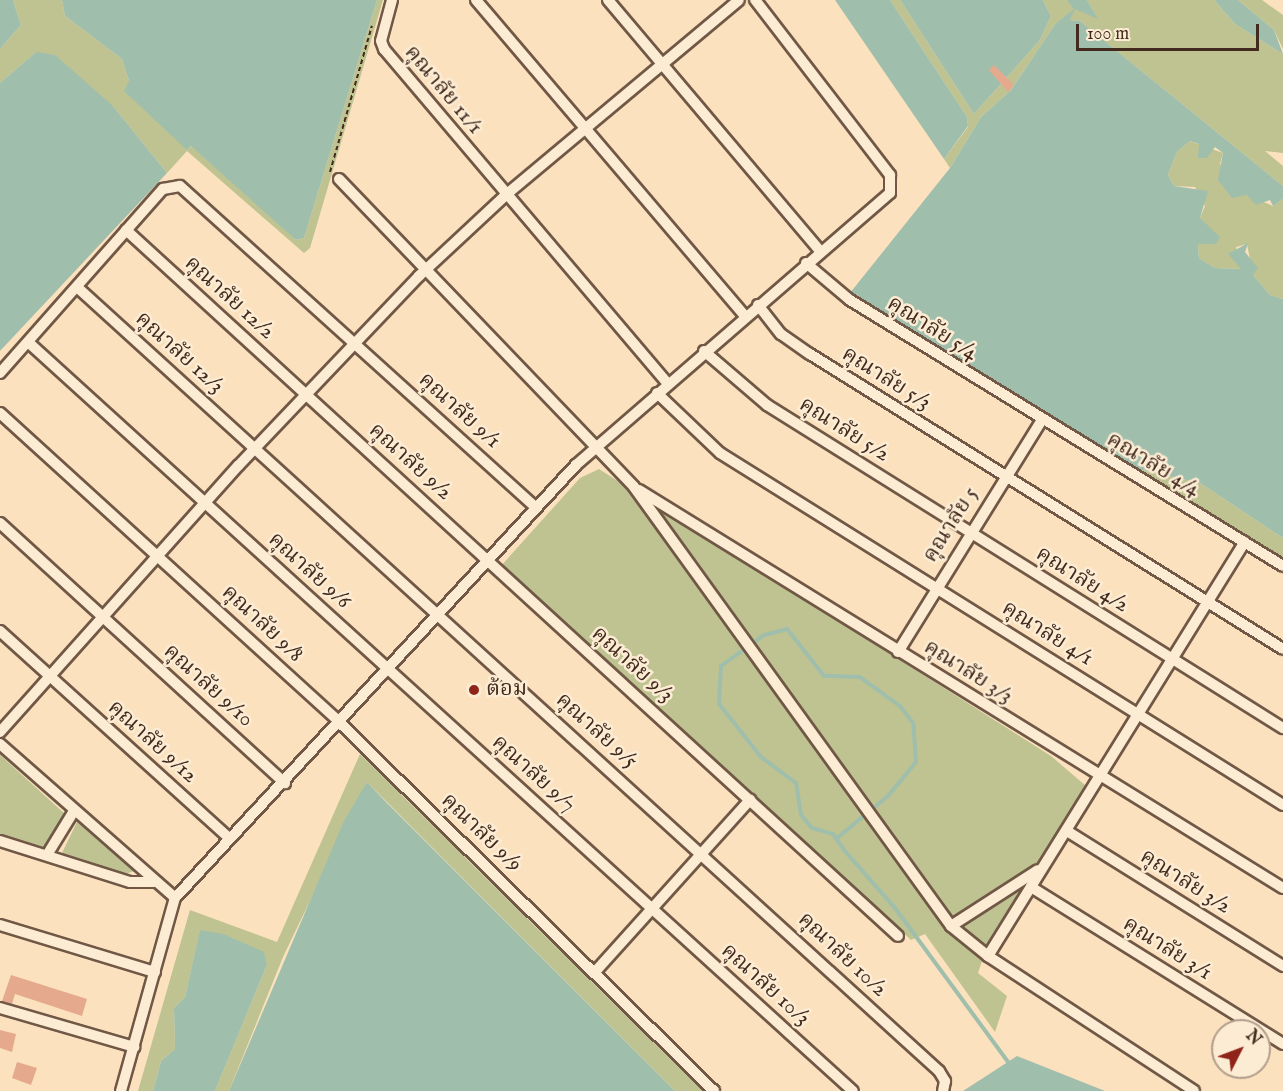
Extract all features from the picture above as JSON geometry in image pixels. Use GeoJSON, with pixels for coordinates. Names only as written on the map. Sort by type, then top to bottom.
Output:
{"type":"FeatureCollection","features":[{"type":"Feature","properties":{"kind":"street","name":"คุณาลัย 11/1"},"geometry":{"type":"LineString","coordinates":[[392,0],[381,40],[384,50],[668,382]]}},
{"type":"Feature","properties":{"kind":"street"},"geometry":{"type":"LineString","coordinates":[[476,0],[745,316]]}},
{"type":"Feature","properties":{"kind":"street"},"geometry":{"type":"LineString","coordinates":[[608,0],[819,250]]}},
{"type":"Feature","properties":{"kind":"street"},"geometry":{"type":"LineString","coordinates":[[0,732],[48,675],[104,618],[255,448],[425,270],[507,194],[739,0]]}},
{"type":"Feature","properties":{"kind":"street"},"geometry":{"type":"LineString","coordinates":[[121,1091],[174,898],[285,783],[487,559],[597,447],[819,250],[885,199],[893,181],[755,0]]}},
{"type":"Feature","properties":{"kind":"street"},"geometry":{"type":"LineString","coordinates":[[339,179],[634,487],[951,926],[988,956],[1194,1091]]}},
{"type":"Feature","properties":{"kind":"street","name":"คุณาลัย 9/1"},"geometry":{"type":"LineString","coordinates":[[126,230],[163,189],[180,186],[536,508]]}},
{"type":"Feature","properties":{"kind":"street"},"geometry":{"type":"LineString","coordinates":[[0,373],[126,230]]}},
{"type":"Feature","properties":{"kind":"street","name":"คุณาลัย 12/2"},"geometry":{"type":"LineString","coordinates":[[126,230],[306,394]]}},
{"type":"Feature","properties":{"kind":"street","name":"คุณาลัย 5/4"},"geometry":{"type":"LineString","coordinates":[[806,263],[842,295],[1041,421]]}},
{"type":"Feature","properties":{"kind":"street","name":"คุณาลัย 12/3"},"geometry":{"type":"LineString","coordinates":[[78,287],[437,613]]}},
{"type":"Feature","properties":{"kind":"street","name":"คุณาลัย 5/3"},"geometry":{"type":"LineString","coordinates":[[758,305],[796,345],[1283,649]]}},
{"type":"Feature","properties":{"kind":"street","name":"คุณาลัย 9/6"},"geometry":{"type":"LineString","coordinates":[[28,342],[387,668]]}},
{"type":"Feature","properties":{"kind":"street","name":"คุณาลัย 5/2"},"geometry":{"type":"LineString","coordinates":[[704,351],[767,405],[971,533]]}},
{"type":"Feature","properties":{"kind":"street","name":"คุณาลัย 4/1"},"geometry":{"type":"LineString","coordinates":[[657,393],[720,453],[1283,805]]}},
{"type":"Feature","properties":{"kind":"street","name":"คุณาลัย 9/2"},"geometry":{"type":"LineString","coordinates":[[306,394],[487,559]]}},
{"type":"Feature","properties":{"kind":"street","name":"คุณาลัย 9/8"},"geometry":{"type":"LineString","coordinates":[[0,413],[339,722]]}},
{"type":"Feature","properties":{"kind":"street","name":"คุณาลัย 5"},"geometry":{"type":"LineString","coordinates":[[898,652],[1005,475],[1041,421]]}},
{"type":"Feature","properties":{"kind":"street","name":"คุณาลัย 4/4"},"geometry":{"type":"LineString","coordinates":[[1041,421],[1283,566]]}},
{"type":"Feature","properties":{"kind":"street","name":"คุณาลัย 3/3"},"geometry":{"type":"LineString","coordinates":[[634,487],[1098,777],[1283,888]]}},
{"type":"Feature","properties":{"kind":"street","name":"คุณาลัย 9/10"},"geometry":{"type":"LineString","coordinates":[[0,523],[285,783]]}},
{"type":"Feature","properties":{"kind":"street","name":"คุณาลัย 4/2"},"geometry":{"type":"LineString","coordinates":[[971,533],[1283,728]]}},
{"type":"Feature","properties":{"kind":"street"},"geometry":{"type":"LineString","coordinates":[[988,956],[1031,886],[1038,870],[1067,831],[1098,777],[1174,660],[1245,542]]}},
{"type":"Feature","properties":{"kind":"street","name":"คุณาลัย 9/3"},"geometry":{"type":"LineString","coordinates":[[487,559],[898,936]]}},
{"type":"Feature","properties":{"kind":"street","name":"คุณาลัย 9/5"},"geometry":{"type":"LineString","coordinates":[[437,613],[702,853]]}},
{"type":"Feature","properties":{"kind":"street","name":"คุณาลัย 9/12"},"geometry":{"type":"LineString","coordinates":[[0,631],[230,838]]}},
{"type":"Feature","properties":{"kind":"street","name":"คุณาลัย 9/7"},"geometry":{"type":"LineString","coordinates":[[387,668],[652,909]]}},
{"type":"Feature","properties":{"kind":"street","name":"คุณาลัย 9/9"},"geometry":{"type":"LineString","coordinates":[[339,722],[714,1091]]}},
{"type":"Feature","properties":{"kind":"street"},"geometry":{"type":"LineString","coordinates":[[0,744],[174,898]]}},
{"type":"Feature","properties":{"kind":"street"},"geometry":{"type":"LineString","coordinates":[[595,972],[750,800]]}},
{"type":"Feature","properties":{"kind":"street"},"geometry":{"type":"LineString","coordinates":[[46,855],[74,811]]}},
{"type":"Feature","properties":{"kind":"street","name":"คุณาลัย 3/2"},"geometry":{"type":"LineString","coordinates":[[1067,831],[1283,966]]}},
{"type":"Feature","properties":{"kind":"street"},"geometry":{"type":"LineString","coordinates":[[0,841],[129,882],[154,882]]}},
{"type":"Feature","properties":{"kind":"street","name":"คุณาลัย 10/2"},"geometry":{"type":"LineString","coordinates":[[702,853],[939,1071],[945,1081],[942,1091]]}},
{"type":"Feature","properties":{"kind":"street"},"geometry":{"type":"LineString","coordinates":[[951,926],[1038,870]]}},
{"type":"Feature","properties":{"kind":"street","name":"คุณาลัย 3/1"},"geometry":{"type":"LineString","coordinates":[[1031,886],[1283,1044]]}},
{"type":"Feature","properties":{"kind":"street","name":"คุณาลัย 10/3"},"geometry":{"type":"LineString","coordinates":[[652,909],[853,1091]]}},
{"type":"Feature","properties":{"kind":"street"},"geometry":{"type":"LineString","coordinates":[[0,925],[155,972]]}},
{"type":"Feature","properties":{"kind":"street"},"geometry":{"type":"LineString","coordinates":[[0,1008],[134,1047]]}},
{"type":"Feature","properties":{"kind":"path"},"geometry":{"type":"LineString","coordinates":[[339,179],[327,170],[373,23]]}},
{"type":"Feature","properties":{"kind":"green space"},"geometry":{"type":"Polygon","coordinates":[[[13,0],[62,0],[65,16],[122,59],[129,81],[187,150],[191,146],[260,203],[296,240],[304,238],[377,0],[383,0],[310,248],[304,253],[187,151],[167,173],[113,106],[36,52],[0,83],[0,49],[21,25],[13,0]]]}},
{"type":"Feature","properties":{"kind":"green space"},"geometry":{"type":"Polygon","coordinates":[[[890,0],[900,0],[974,114],[1040,40],[1051,16],[1043,0],[1067,0],[1097,18],[1087,0],[1214,0],[1235,24],[1283,54],[1283,153],[1265,151],[1283,166],[1283,186],[1080,21],[1069,20],[1073,11],[1055,24],[1011,90],[981,117],[950,168],[944,159],[968,127],[967,117],[890,0]]]}},
{"type":"Feature","properties":{"kind":"green space"},"geometry":{"type":"Polygon","coordinates":[[[1238,0],[1262,0],[1283,15],[1283,49],[1274,30],[1238,0]]]}},
{"type":"Feature","properties":{"kind":"green space"},"geometry":{"type":"Polygon","coordinates":[[[1190,141],[1223,153],[1220,164],[1247,195],[1273,206],[1283,199],[1283,299],[1270,295],[1253,275],[1247,244],[1236,247],[1242,269],[1215,268],[1199,258],[1198,244],[1207,228],[1200,218],[1205,206],[1195,187],[1174,186],[1168,175],[1177,152],[1190,141]]]}},
{"type":"Feature","properties":{"kind":"green space"},"geometry":{"type":"Polygon","coordinates":[[[1128,467],[1200,483],[1283,538],[1283,563],[1128,467]]]}},
{"type":"Feature","properties":{"kind":"green space"},"geometry":{"type":"Polygon","coordinates":[[[599,469],[1051,756],[1086,786],[986,949],[978,973],[1007,996],[995,1032],[925,934],[911,940],[500,567],[580,478],[599,469]]]}},
{"type":"Feature","properties":{"kind":"green space"},"geometry":{"type":"Polygon","coordinates":[[[360,754],[703,1091],[675,1091],[367,782],[283,957],[229,1091],[215,1091],[267,965],[200,931],[185,997],[174,1008],[175,1049],[161,1061],[153,1091],[138,1091],[190,910],[277,942],[360,754]]]}},
{"type":"Feature","properties":{"kind":"green space"},"geometry":{"type":"Polygon","coordinates":[[[0,755],[65,814],[45,849],[0,836],[0,755]]]}},
{"type":"Feature","properties":{"kind":"green space"},"geometry":{"type":"Polygon","coordinates":[[[77,822],[134,871],[123,875],[61,855],[77,822]]]}},
{"type":"Feature","properties":{"kind":"shaded area"},"geometry":{"type":"Polygon","coordinates":[[[0,0],[13,0],[21,25],[0,49],[0,0]]]}},
{"type":"Feature","properties":{"kind":"shaded area"},"geometry":{"type":"Polygon","coordinates":[[[62,0],[377,0],[304,238],[296,240],[191,146],[187,150],[124,91],[129,81],[122,59],[65,16],[62,0]]]}},
{"type":"Feature","properties":{"kind":"shaded area"},"geometry":{"type":"Polygon","coordinates":[[[835,0],[890,0],[967,117],[968,126],[944,159],[835,0]]]}},
{"type":"Feature","properties":{"kind":"shaded area"},"geometry":{"type":"Polygon","coordinates":[[[900,0],[1043,0],[1051,16],[1040,40],[974,114],[900,0]]]}},
{"type":"Feature","properties":{"kind":"shaded area"},"geometry":{"type":"Polygon","coordinates":[[[1067,0],[1087,0],[1098,19],[1075,9],[1070,20],[1080,21],[1283,186],[1283,199],[1273,206],[1270,200],[1256,205],[1247,195],[1232,198],[1218,180],[1223,153],[1215,147],[1207,158],[1198,158],[1199,144],[1190,141],[1177,152],[1168,175],[1174,186],[1208,191],[1200,218],[1220,237],[1216,244],[1198,244],[1199,258],[1215,268],[1241,269],[1228,254],[1248,243],[1245,252],[1258,268],[1253,275],[1270,295],[1283,299],[1283,538],[1200,483],[1128,467],[850,293],[950,168],[981,117],[1011,90],[1055,24],[1074,9],[1067,0]]]}},
{"type":"Feature","properties":{"kind":"shaded area"},"geometry":{"type":"Polygon","coordinates":[[[1214,0],[1238,0],[1274,30],[1283,54],[1235,24],[1214,0]]]}},
{"type":"Feature","properties":{"kind":"shaded area"},"geometry":{"type":"Polygon","coordinates":[[[36,52],[55,55],[113,106],[167,173],[0,351],[0,83],[36,52]]]}},
{"type":"Feature","properties":{"kind":"shaded area"},"geometry":{"type":"Polygon","coordinates":[[[367,782],[675,1091],[229,1091],[344,821],[367,782]]]}},
{"type":"Feature","properties":{"kind":"shaded area"},"geometry":{"type":"Polygon","coordinates":[[[200,930],[223,934],[264,952],[267,965],[215,1091],[153,1091],[161,1061],[175,1049],[174,1008],[185,997],[200,930]]]}},
{"type":"Feature","properties":{"kind":"shaded area"},"geometry":{"type":"Polygon","coordinates":[[[1017,1056],[1105,1091],[963,1091],[1017,1056]]]}},
{"type":"Feature","properties":{"kind":"building"},"geometry":{"type":"Polygon","coordinates":[[[994,65],[1014,85],[1008,92],[989,70],[994,65]]]}},
{"type":"Feature","properties":{"kind":"building"},"geometry":{"type":"Polygon","coordinates":[[[11,975],[87,999],[82,1016],[15,994],[12,1004],[2,1001],[11,975]]]}},
{"type":"Feature","properties":{"kind":"building"},"geometry":{"type":"Polygon","coordinates":[[[0,1030],[16,1034],[12,1052],[0,1048],[0,1030]]]}},
{"type":"Feature","properties":{"kind":"building"},"geometry":{"type":"Polygon","coordinates":[[[17,1062],[37,1068],[31,1085],[12,1078],[17,1062]]]}},
{"type":"Feature","properties":{"kind":"waterway"},"geometry":{"type":"LineString","coordinates":[[836,839],[888,796],[916,762],[913,723],[900,706],[860,677],[824,676],[787,629],[764,635],[721,666],[719,704],[761,757],[796,783],[801,815],[812,828],[833,834],[844,850],[895,908],[1011,1066]]}},
{"type":"Feature","properties":{"kind":"place","name":"ต้อม"},"geometry":{"type":"Point","coordinates":[474,690]}}]}
